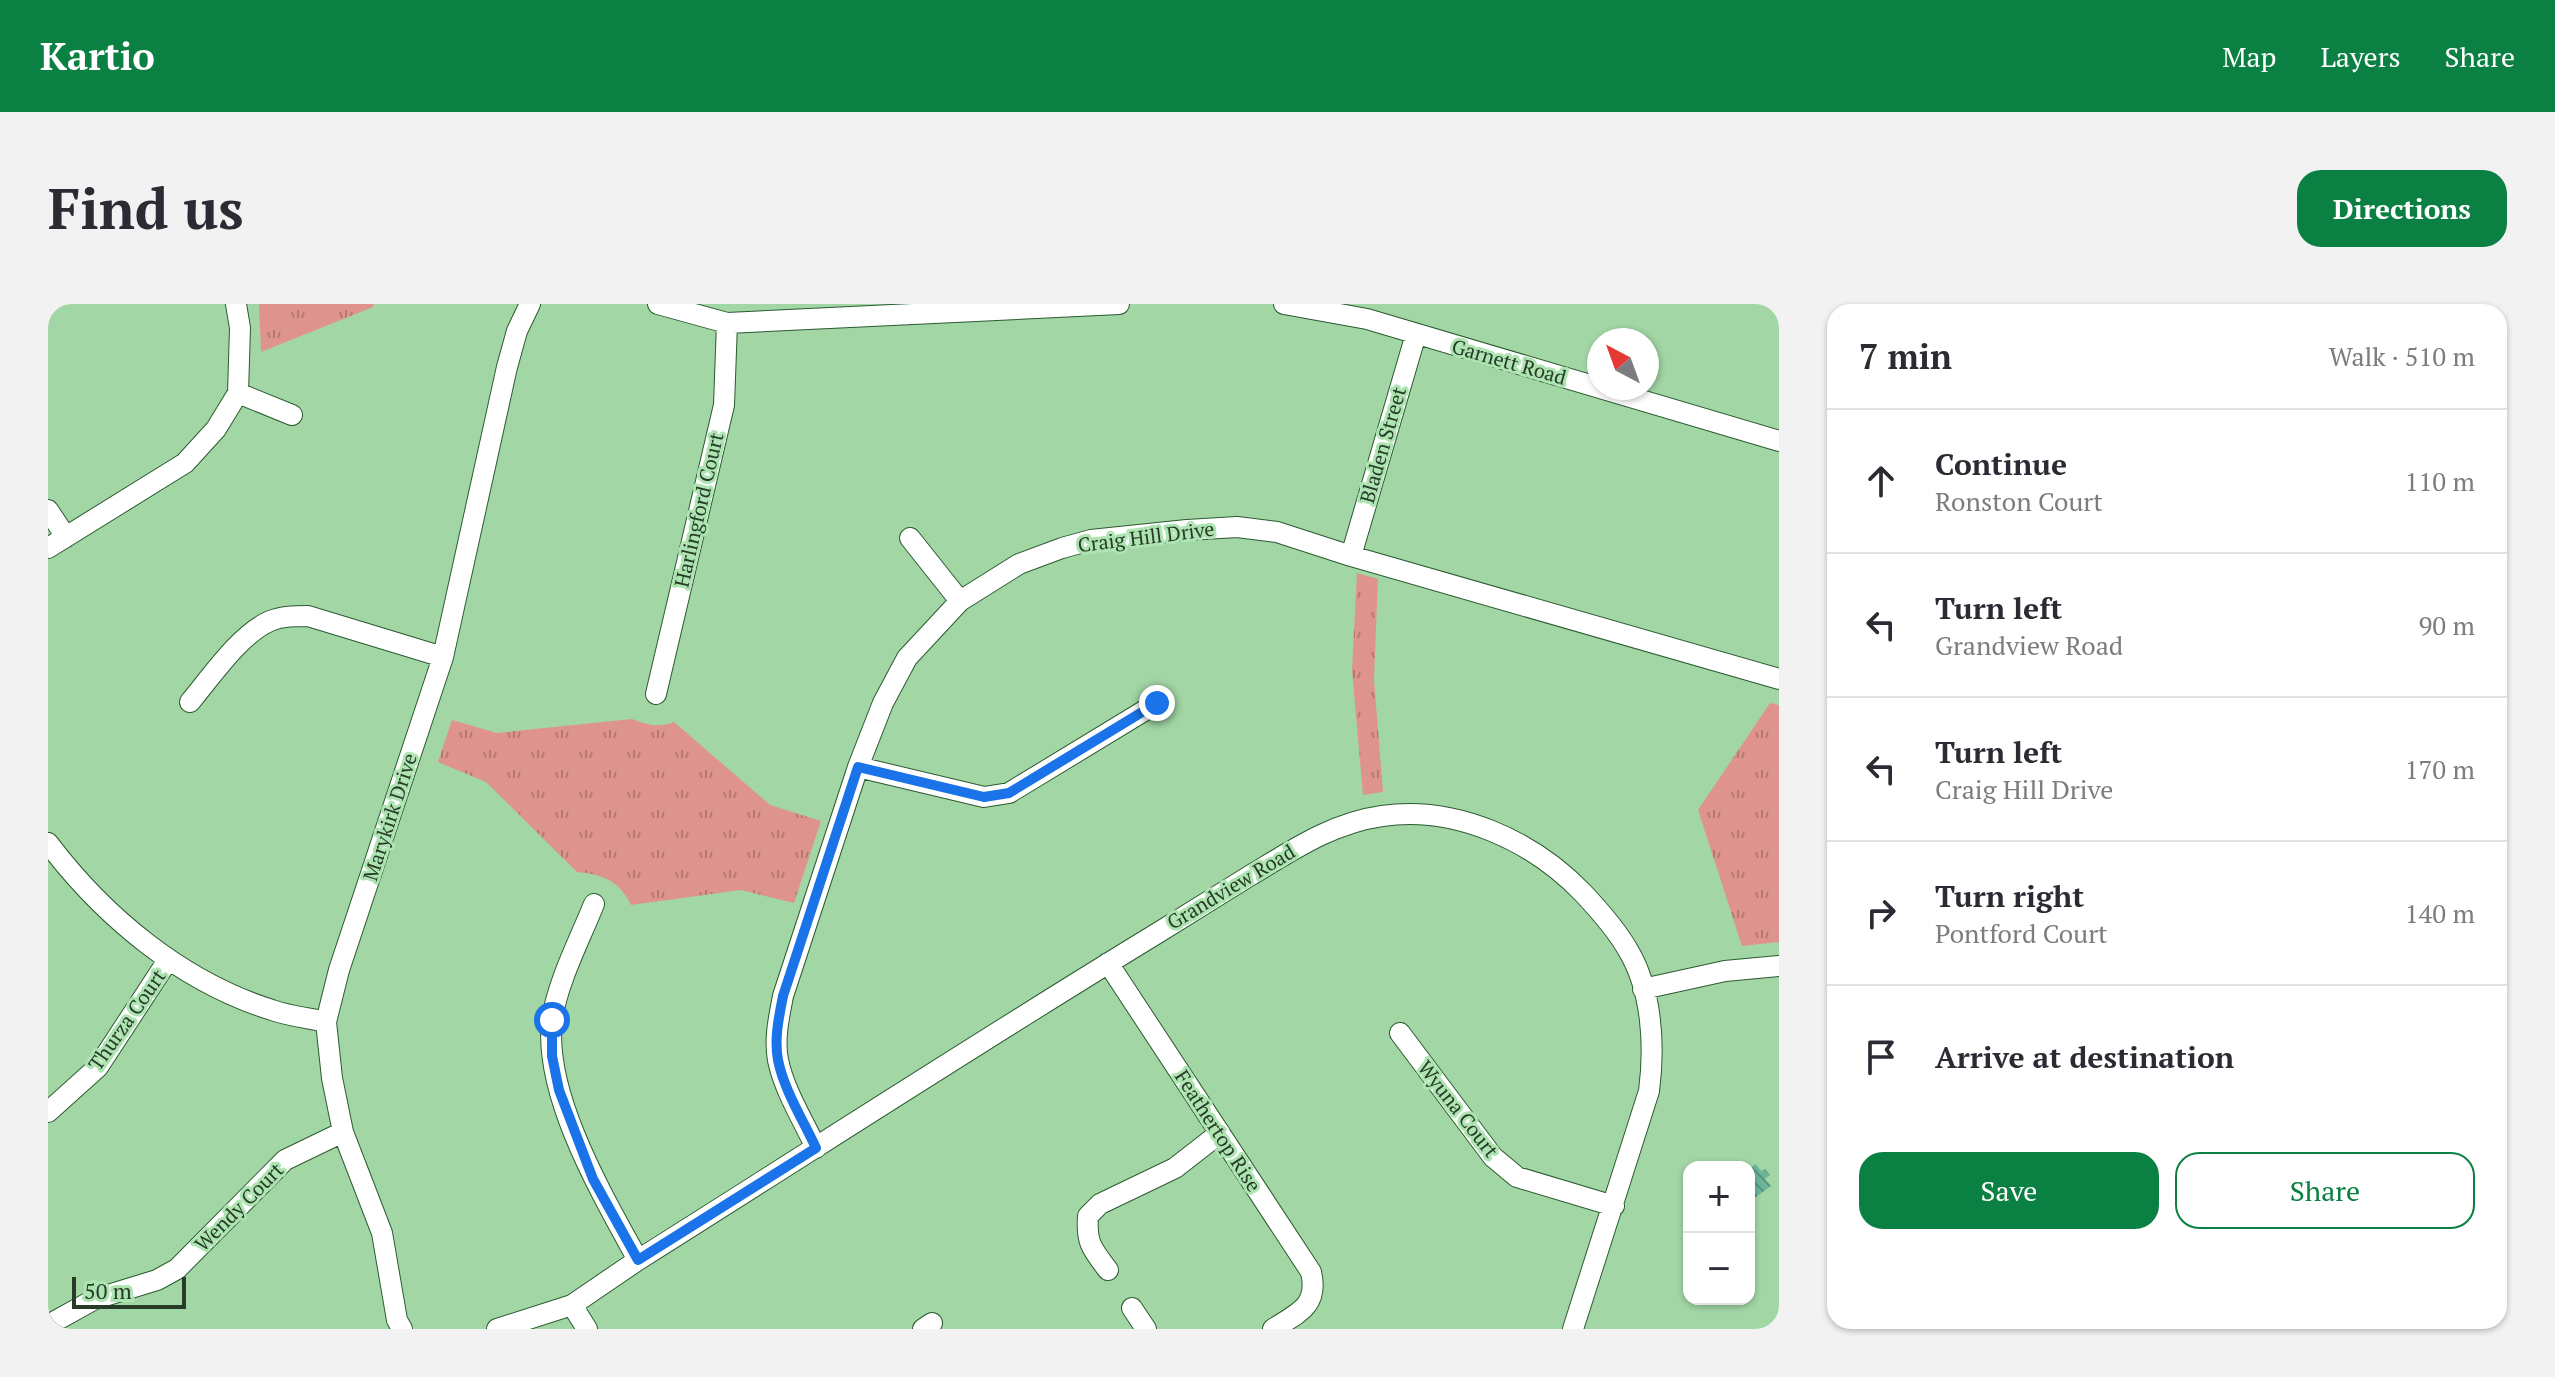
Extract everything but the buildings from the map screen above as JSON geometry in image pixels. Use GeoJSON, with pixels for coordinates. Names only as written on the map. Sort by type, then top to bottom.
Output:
{"type":"FeatureCollection","features":[{"type":"Feature","properties":{"kind":"street"},"geometry":{"type":"LineString","coordinates":[[48,548],[185,463],[216,429],[238,393],[240,328],[236,304]]}},
{"type":"Feature","properties":{"kind":"street","name":"Marykirk Drive"},"geometry":{"type":"LineString","coordinates":[[402,1329],[397,1320],[382,1233],[343,1132],[332,1078],[326,1022],[339,970],[443,657],[507,367],[517,331],[530,304]]}},
{"type":"Feature","properties":{"kind":"street"},"geometry":{"type":"LineString","coordinates":[[658,304],[727,323],[1119,304]]}},
{"type":"Feature","properties":{"kind":"street","name":"Garnett Road"},"geometry":{"type":"LineString","coordinates":[[1284,304],[1367,319],[1779,441]]}},
{"type":"Feature","properties":{"kind":"street","name":"Harlingford Court"},"geometry":{"type":"LineString","coordinates":[[656,694],[724,405],[727,323]]}},
{"type":"Feature","properties":{"kind":"street","name":"Bladen Street"},"geometry":{"type":"LineString","coordinates":[[1351,556],[1416,334]]}},
{"type":"Feature","properties":{"kind":"street"},"geometry":{"type":"LineString","coordinates":[[238,393],[292,415]]}},
{"type":"Feature","properties":{"kind":"street"},"geometry":{"type":"LineString","coordinates":[[48,510],[66,537]]}},
{"type":"Feature","properties":{"kind":"street","name":"Craig Hill Drive"},"geometry":{"type":"LineString","coordinates":[[816,1148],[786,1085],[778,1059],[777,1028],[783,996],[858,767],[883,703],[900,670],[926,636],[960,601],[1019,564],[1091,540],[1237,527],[1277,532],[1779,679]]}},
{"type":"Feature","properties":{"kind":"street"},"geometry":{"type":"LineString","coordinates":[[910,538],[960,601]]}},
{"type":"Feature","properties":{"kind":"street"},"geometry":{"type":"LineString","coordinates":[[190,702],[248,636],[269,622],[287,617],[308,616],[443,657]]}},
{"type":"Feature","properties":{"kind":"street"},"geometry":{"type":"LineString","coordinates":[[858,767],[984,797],[1009,793],[1157,703]]}},
{"type":"Feature","properties":{"kind":"street","name":"Grandview Road"},"geometry":{"type":"LineString","coordinates":[[497,1329],[572,1305],[638,1260],[1108,963],[1308,841],[1345,823],[1385,815],[1422,815],[1483,828],[1540,855],[1568,878],[1610,925],[1629,951],[1644,995],[1652,1037],[1649,1091],[1573,1329]]}},
{"type":"Feature","properties":{"kind":"street"},"geometry":{"type":"LineString","coordinates":[[48,843],[111,914],[168,960],[228,993],[261,1006],[326,1022]]}},
{"type":"Feature","properties":{"kind":"street"},"geometry":{"type":"LineString","coordinates":[[594,904],[559,992],[552,1020],[552,1056],[559,1090],[593,1179],[638,1260]]}},
{"type":"Feature","properties":{"kind":"street","name":"Thurza Court"},"geometry":{"type":"LineString","coordinates":[[48,1112],[98,1067],[168,960]]}},
{"type":"Feature","properties":{"kind":"street","name":"Feathertop Rise"},"geometry":{"type":"LineString","coordinates":[[1108,963],[1311,1272],[1313,1293],[1309,1303],[1273,1329]]}},
{"type":"Feature","properties":{"kind":"street"},"geometry":{"type":"LineString","coordinates":[[1644,995],[1667,982],[1693,980],[1725,971],[1779,966]]}},
{"type":"Feature","properties":{"kind":"street","name":"Wyuna Court"},"geometry":{"type":"LineString","coordinates":[[1400,1033],[1493,1157],[1517,1177],[1614,1206]]}},
{"type":"Feature","properties":{"kind":"street","name":"Wendy Court"},"geometry":{"type":"LineString","coordinates":[[50,1324],[95,1299],[157,1280],[177,1269],[285,1160],[343,1132]]}},
{"type":"Feature","properties":{"kind":"street"},"geometry":{"type":"LineString","coordinates":[[1108,1270],[1090,1247],[1088,1216],[1100,1204],[1175,1168],[1220,1133]]}},
{"type":"Feature","properties":{"kind":"street"},"geometry":{"type":"LineString","coordinates":[[572,1305],[587,1329]]}},
{"type":"Feature","properties":{"kind":"street"},"geometry":{"type":"LineString","coordinates":[[1132,1308],[1146,1329]]}},
{"type":"Feature","properties":{"kind":"green space"},"geometry":{"type":"Polygon","coordinates":[[[259,304],[373,304],[373,307],[261,352],[259,304]]]}},
{"type":"Feature","properties":{"kind":"green space"},"geometry":{"type":"Polygon","coordinates":[[[1357,573],[1378,579],[1374,680],[1383,792],[1363,795],[1352,670],[1357,573]]]}},
{"type":"Feature","properties":{"kind":"green space"},"geometry":{"type":"Polygon","coordinates":[[[1770,703],[1779,705],[1779,942],[1742,946],[1698,810],[1770,703]]]}},
{"type":"Feature","properties":{"kind":"green space"},"geometry":{"type":"Polygon","coordinates":[[[632,719],[653,725],[674,722],[770,805],[821,821],[794,903],[741,890],[631,905],[621,890],[609,880],[577,872],[486,782],[438,762],[452,720],[497,733],[632,719]]]}},
{"type":"Feature","properties":{"kind":"route"},"geometry":{"type":"LineString","coordinates":[[552,1020],[552,1056],[559,1090],[593,1179],[638,1260],[816,1148],[786,1085],[778,1059],[777,1028],[783,996],[858,767],[984,797],[1009,793],[1157,703]]}}]}
